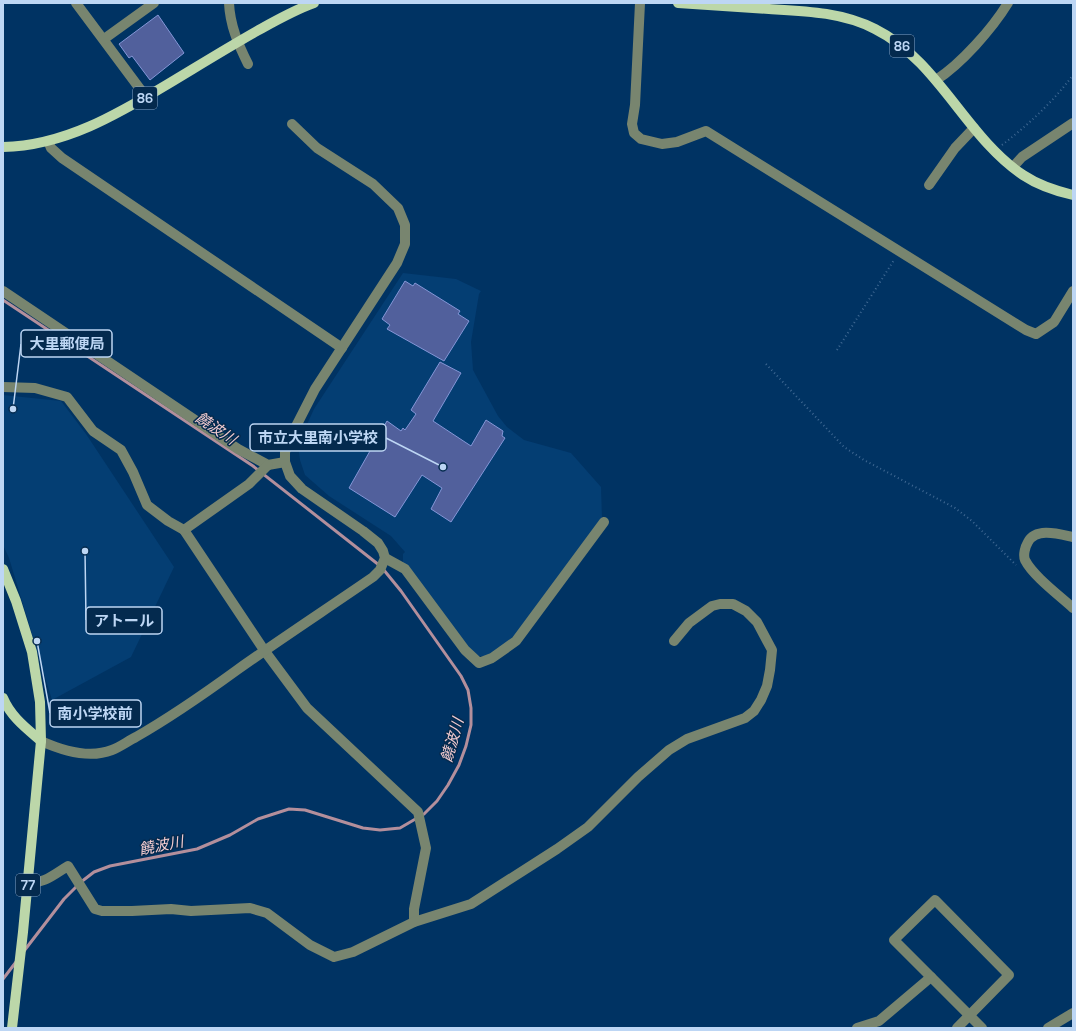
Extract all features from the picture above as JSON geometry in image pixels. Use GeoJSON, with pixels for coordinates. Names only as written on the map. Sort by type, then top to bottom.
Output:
{"type":"FeatureCollection","features":[{"type":"Feature","properties":{"kind":"main road","name":"86"},"geometry":{"type":"LineString","coordinates":[[3,147],[48,141],[97,123],[123,111],[237,42],[314,3]]}},
{"type":"Feature","properties":{"kind":"main road","name":"86"},"geometry":{"type":"LineString","coordinates":[[679,3],[803,11],[848,18],[874,28],[899,43],[918,60],[994,151],[1034,182],[1073,196]]}},
{"type":"Feature","properties":{"kind":"main road","name":"77"},"geometry":{"type":"LineString","coordinates":[[3,569],[16,601],[32,652],[40,702],[41,741],[28,882],[12,1028]]}},
{"type":"Feature","properties":{"kind":"main road"},"geometry":{"type":"LineString","coordinates":[[3,698],[10,712],[16,719],[41,741]]}},
{"type":"Feature","properties":{"kind":"street"},"geometry":{"type":"LineString","coordinates":[[76,3],[146,97]]}},
{"type":"Feature","properties":{"kind":"street"},"geometry":{"type":"LineString","coordinates":[[104,39],[154,3]]}},
{"type":"Feature","properties":{"kind":"street"},"geometry":{"type":"LineString","coordinates":[[229,3],[237,42],[248,64]]}},
{"type":"Feature","properties":{"kind":"street"},"geometry":{"type":"LineString","coordinates":[[640,3],[635,105],[632,124],[634,133],[641,139],[662,144],[677,142],[706,130],[899,252],[1026,330],[1036,334],[1054,322],[1073,291]]}},
{"type":"Feature","properties":{"kind":"street"},"geometry":{"type":"LineString","coordinates":[[936,80],[947,73],[990,29],[1008,3]]}},
{"type":"Feature","properties":{"kind":"street"},"geometry":{"type":"LineString","coordinates":[[1013,167],[1022,157],[1073,123]]}},
{"type":"Feature","properties":{"kind":"street"},"geometry":{"type":"LineString","coordinates":[[41,741],[59,749],[78,753],[94,754],[111,750],[150,729],[190,704],[264,650],[373,577],[380,570],[384,558],[383,551],[378,543],[302,489],[290,476],[285,462],[285,452],[290,438],[315,390],[397,263],[405,244],[405,225],[398,208],[373,184],[317,148],[292,124]]}},
{"type":"Feature","properties":{"kind":"street"},"geometry":{"type":"LineString","coordinates":[[929,185],[955,148],[974,128]]}},
{"type":"Feature","properties":{"kind":"street"},"geometry":{"type":"LineString","coordinates":[[48,141],[51,148],[62,158],[342,348]]}},
{"type":"Feature","properties":{"kind":"street"},"geometry":{"type":"LineString","coordinates":[[3,291],[265,468]]}},
{"type":"Feature","properties":{"kind":"street"},"geometry":{"type":"LineString","coordinates":[[3,387],[35,388],[67,397],[93,431],[120,450],[133,472],[147,505],[168,522],[184,530],[264,650],[307,708],[418,812],[426,848],[414,909],[414,922]]}},
{"type":"Feature","properties":{"kind":"street"},"geometry":{"type":"LineString","coordinates":[[184,530],[249,484],[265,468],[285,462]]}},
{"type":"Feature","properties":{"kind":"street"},"geometry":{"type":"LineString","coordinates":[[384,558],[405,569],[465,650],[479,663],[492,658],[516,641],[604,522]]}},
{"type":"Feature","properties":{"kind":"street"},"geometry":{"type":"LineString","coordinates":[[1073,536],[1046,532],[1035,535],[1030,539],[1024,552],[1025,559],[1034,572],[1043,582],[1073,608]]}},
{"type":"Feature","properties":{"kind":"street"},"geometry":{"type":"LineString","coordinates":[[28,882],[35,884],[43,881],[68,866],[95,909],[102,911],[171,909],[192,911],[250,908],[267,913],[310,945],[334,957],[353,952],[414,922],[471,904],[557,849],[588,827],[638,777],[669,750],[687,739],[745,718],[754,711],[767,686],[772,650],[757,622],[746,611],[733,604],[720,604],[712,606],[689,623],[674,641]]}},
{"type":"Feature","properties":{"kind":"street"},"geometry":{"type":"LineString","coordinates":[[957,1028],[970,1016],[1009,975],[935,900],[894,940],[931,977],[970,1016],[982,1028]]}},
{"type":"Feature","properties":{"kind":"street"},"geometry":{"type":"LineString","coordinates":[[856,1028],[879,1021],[931,977]]}},
{"type":"Feature","properties":{"kind":"street"},"geometry":{"type":"LineString","coordinates":[[1048,1028],[1073,1013]]}},
{"type":"Feature","properties":{"kind":"path"},"geometry":{"type":"LineString","coordinates":[[994,151],[1032,120],[1052,101],[1073,75]]}},
{"type":"Feature","properties":{"kind":"path"},"geometry":{"type":"LineString","coordinates":[[837,350],[899,252]]}},
{"type":"Feature","properties":{"kind":"path"},"geometry":{"type":"LineString","coordinates":[[766,364],[844,447],[864,460],[955,508],[972,521],[1014,565],[1034,572]]}},
{"type":"Feature","properties":{"kind":"shaded area"},"geometry":{"type":"Polygon","coordinates":[[[403,273],[456,279],[481,291],[479,294],[471,342],[473,370],[498,416],[507,427],[524,440],[571,453],[601,487],[602,519],[513,638],[487,656],[477,656],[473,653],[403,564],[403,554],[405,552],[391,536],[329,496],[305,475],[300,460],[298,444],[314,409],[403,273]]]}},
{"type":"Feature","properties":{"kind":"shaded area"},"geometry":{"type":"Polygon","coordinates":[[[3,395],[61,401],[86,434],[174,567],[131,657],[52,700],[9,558],[3,545],[3,395]]]}},
{"type":"Feature","properties":{"kind":"building"},"geometry":{"type":"Polygon","coordinates":[[[158,15],[184,53],[150,80],[132,56],[129,58],[119,44],[158,15]]]}},
{"type":"Feature","properties":{"kind":"building"},"geometry":{"type":"Polygon","coordinates":[[[405,281],[413,286],[415,283],[460,311],[458,314],[469,321],[444,361],[387,329],[390,325],[382,319],[405,281]]]}},
{"type":"Feature","properties":{"kind":"building"},"geometry":{"type":"Polygon","coordinates":[[[440,362],[461,373],[433,421],[471,446],[486,420],[503,431],[502,436],[505,438],[451,522],[431,509],[442,488],[422,475],[395,517],[349,488],[387,421],[401,431],[403,428],[405,430],[416,414],[411,410],[440,362]]]}},
{"type":"Feature","properties":{"kind":"waterway","name":"饒波川"},"geometry":{"type":"LineString","coordinates":[[3,300],[253,466],[379,565]]}},
{"type":"Feature","properties":{"kind":"waterway","name":"饒波川"},"geometry":{"type":"LineString","coordinates":[[81,882],[94,872],[110,866],[197,849],[230,835],[258,819],[289,809],[305,810],[363,828],[380,830],[400,828],[424,814],[437,801],[459,765],[466,746],[471,725],[471,708],[468,690],[461,676],[401,591],[383,569]]}},
{"type":"Feature","properties":{"kind":"waterway","name":"饒波川"},"geometry":{"type":"LineString","coordinates":[[24,951],[64,899],[77,886]]}},
{"type":"Feature","properties":{"kind":"waterway","name":"饒波川"},"geometry":{"type":"LineString","coordinates":[[3,979],[16,962]]}},
{"type":"Feature","properties":{"kind":"place","name":"大里郵便局"},"geometry":{"type":"Point","coordinates":[13,409]}},
{"type":"Feature","properties":{"kind":"place","name":"市立大里南小学校"},"geometry":{"type":"Point","coordinates":[443,467]}},
{"type":"Feature","properties":{"kind":"place","name":"アトール"},"geometry":{"type":"Point","coordinates":[85,551]}},
{"type":"Feature","properties":{"kind":"place","name":"南小学校前"},"geometry":{"type":"Point","coordinates":[37,641]}}]}
